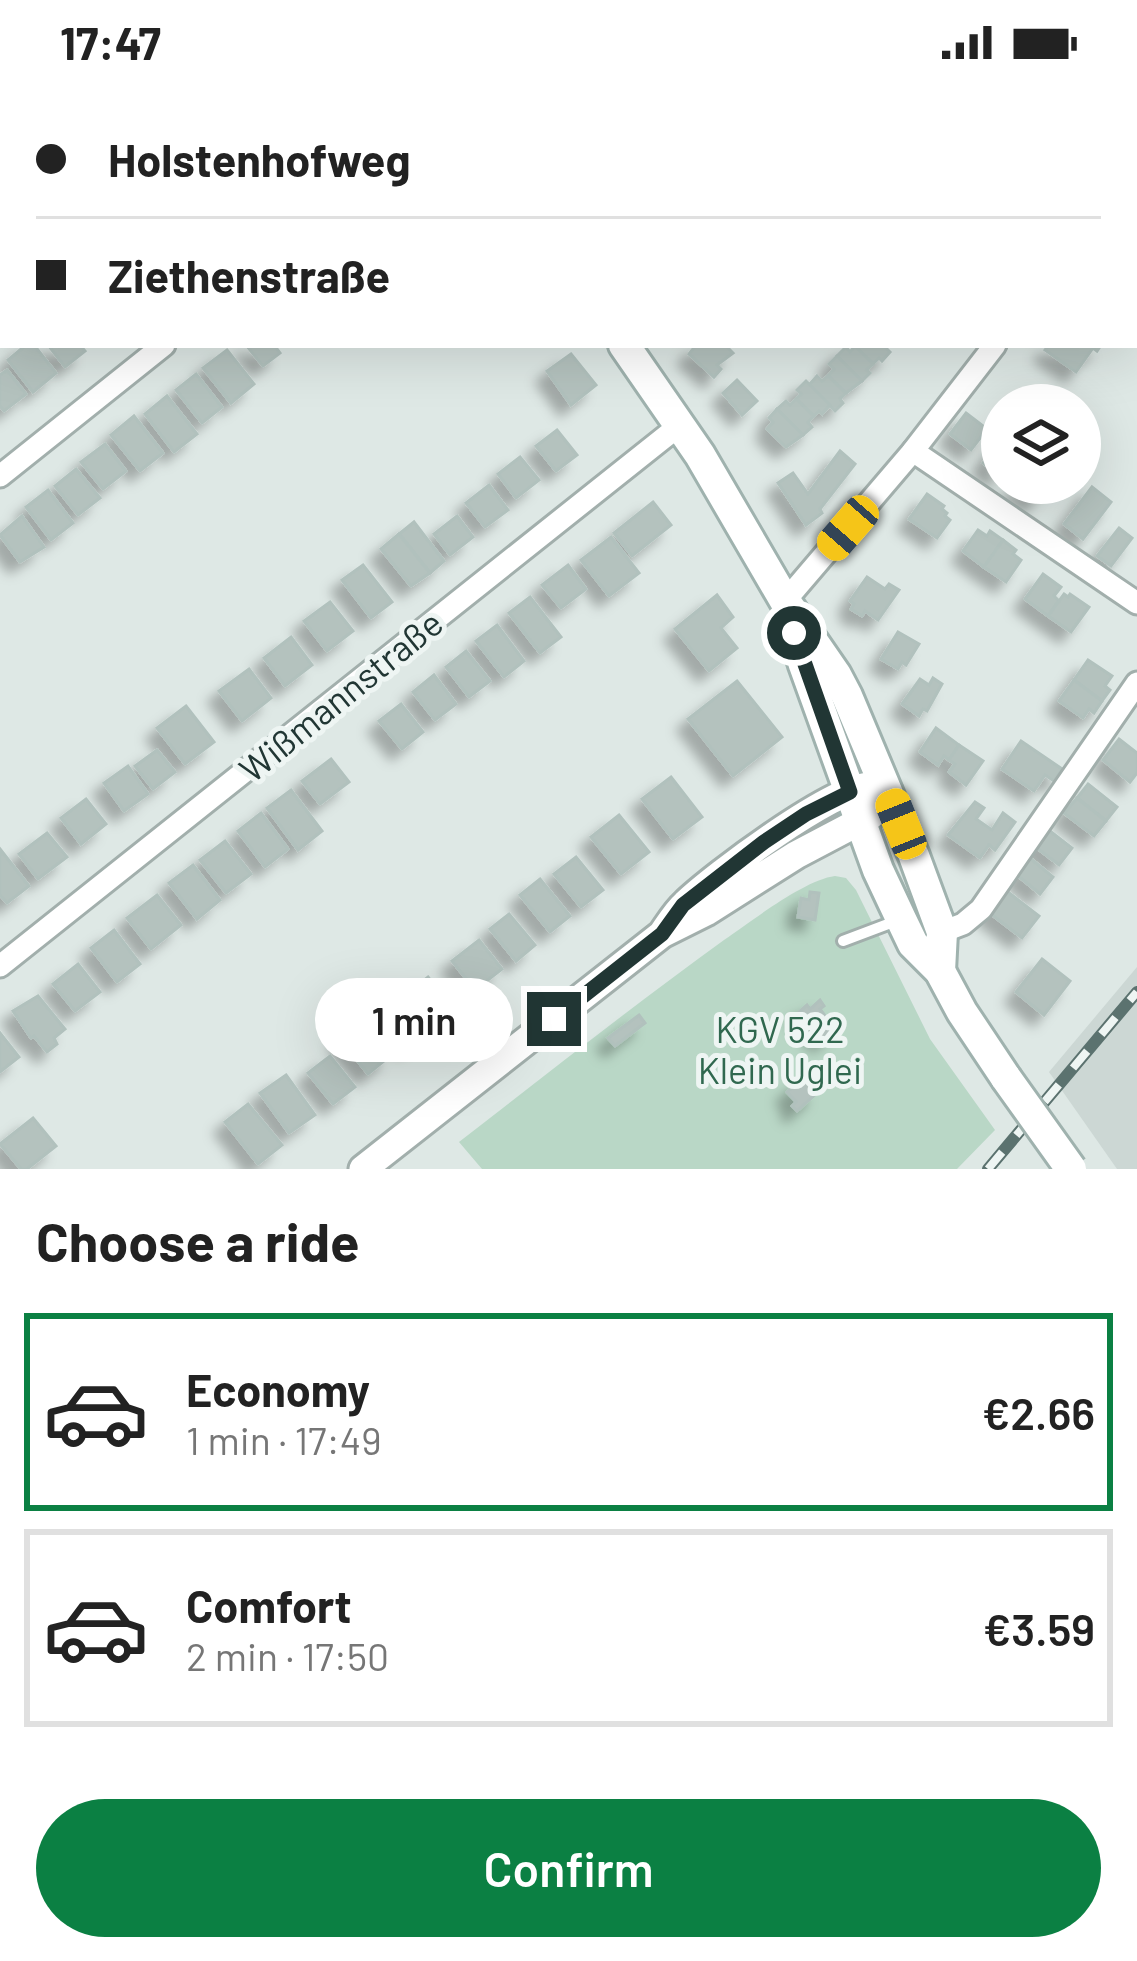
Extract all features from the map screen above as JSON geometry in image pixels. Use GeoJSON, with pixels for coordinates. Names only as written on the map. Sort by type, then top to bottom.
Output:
{"type":"FeatureCollection","features":[{"type":"Feature","properties":{"kind":"main road"},"geometry":{"type":"LineString","coordinates":[[626,348],[680,425],[855,712],[942,932],[940,970]]}},
{"type":"Feature","properties":{"kind":"main road"},"geometry":{"type":"LineString","coordinates":[[785,601],[855,807],[913,944],[940,970],[962,1012],[1071,1169]]}},
{"type":"Feature","properties":{"kind":"street"},"geometry":{"type":"LineString","coordinates":[[0,476],[160,348]]}},
{"type":"Feature","properties":{"kind":"street"},"geometry":{"type":"LineString","coordinates":[[785,601],[913,451],[993,348]]}},
{"type":"Feature","properties":{"kind":"street","name":"Wißmannstraße"},"geometry":{"type":"LineString","coordinates":[[0,966],[680,425]]}},
{"type":"Feature","properties":{"kind":"street"},"geometry":{"type":"LineString","coordinates":[[913,451],[1137,603]]}},
{"type":"Feature","properties":{"kind":"street"},"geometry":{"type":"LineString","coordinates":[[942,932],[963,924],[981,909],[1137,683]]}},
{"type":"Feature","properties":{"kind":"street"},"geometry":{"type":"LineString","coordinates":[[363,1169],[662,934],[796,855],[855,807],[870,786],[888,791]]}},
{"type":"Feature","properties":{"kind":"lane"},"geometry":{"type":"LineString","coordinates":[[843,941],[901,919]]}},
{"type":"Feature","properties":{"kind":"shaded area"},"geometry":{"type":"Polygon","coordinates":[[[1137,967],[1137,1169],[1117,1169],[1049,1072],[1137,967]]]}},
{"type":"Feature","properties":{"kind":"green space","name":"KGV 522 Klein Uglei"},"geometry":{"type":"Polygon","coordinates":[[[835,876],[846,878],[856,890],[930,1039],[995,1130],[957,1169],[482,1169],[459,1142],[724,940],[794,893],[835,876]]]}},
{"type":"Feature","properties":{"kind":"building"},"geometry":{"type":"Polygon","coordinates":[[[22,348],[36,348],[56,373],[33,392],[8,360],[22,348]]]}},
{"type":"Feature","properties":{"kind":"building"},"geometry":{"type":"Polygon","coordinates":[[[50,348],[82,348],[85,351],[65,367],[50,348]]]}},
{"type":"Feature","properties":{"kind":"building"},"geometry":{"type":"Polygon","coordinates":[[[248,348],[276,348],[280,353],[263,366],[248,348]]]}},
{"type":"Feature","properties":{"kind":"building"},"geometry":{"type":"Polygon","coordinates":[[[694,348],[728,348],[733,353],[717,365],[721,369],[714,377],[689,354],[694,348]]]}},
{"type":"Feature","properties":{"kind":"building"},"geometry":{"type":"Polygon","coordinates":[[[845,348],[850,352],[857,348],[873,364],[862,381],[837,356],[845,348]]]}},
{"type":"Feature","properties":{"kind":"building"},"geometry":{"type":"Polygon","coordinates":[[[857,348],[890,352],[873,364],[857,348]]]}},
{"type":"Feature","properties":{"kind":"building"},"geometry":{"type":"Polygon","coordinates":[[[1047,348],[1093,348],[1076,372],[1047,348]]]}},
{"type":"Feature","properties":{"kind":"building"},"geometry":{"type":"Polygon","coordinates":[[[227,350],[254,384],[231,403],[203,368],[227,350]]]}},
{"type":"Feature","properties":{"kind":"building"},"geometry":{"type":"Polygon","coordinates":[[[571,354],[596,385],[571,405],[547,371],[571,354]]]}},
{"type":"Feature","properties":{"kind":"building"},"geometry":{"type":"Polygon","coordinates":[[[837,356],[862,381],[846,393],[828,376],[834,369],[829,364],[837,356]]]}},
{"type":"Feature","properties":{"kind":"building"},"geometry":{"type":"Polygon","coordinates":[[[7,370],[26,394],[4,411],[0,375],[7,370]]]}},
{"type":"Feature","properties":{"kind":"building"},"geometry":{"type":"Polygon","coordinates":[[[196,374],[222,407],[202,423],[176,390],[196,374]]]}},
{"type":"Feature","properties":{"kind":"building"},"geometry":{"type":"Polygon","coordinates":[[[817,376],[822,381],[828,376],[846,393],[835,411],[809,385],[817,376]]]}},
{"type":"Feature","properties":{"kind":"building"},"geometry":{"type":"Polygon","coordinates":[[[737,380],[757,401],[742,415],[723,393],[737,380]]]}},
{"type":"Feature","properties":{"kind":"building"},"geometry":{"type":"Polygon","coordinates":[[[806,381],[830,405],[822,414],[819,411],[814,416],[796,399],[806,381]]]}},
{"type":"Feature","properties":{"kind":"building"},"geometry":{"type":"Polygon","coordinates":[[[167,396],[197,434],[174,452],[145,414],[167,396]]]}},
{"type":"Feature","properties":{"kind":"building"},"geometry":{"type":"Polygon","coordinates":[[[796,399],[814,416],[808,422],[812,427],[803,435],[777,409],[796,399]]]}},
{"type":"Feature","properties":{"kind":"building"},"geometry":{"type":"Polygon","coordinates":[[[777,409],[803,435],[786,447],[767,429],[777,409]]]}},
{"type":"Feature","properties":{"kind":"building"},"geometry":{"type":"Polygon","coordinates":[[[966,413],[981,424],[981,437],[971,450],[950,434],[966,413]]]}},
{"type":"Feature","properties":{"kind":"building"},"geometry":{"type":"Polygon","coordinates":[[[134,416],[163,453],[140,471],[111,435],[134,416]]]}},
{"type":"Feature","properties":{"kind":"building"},"geometry":{"type":"Polygon","coordinates":[[[557,430],[577,455],[556,471],[536,446],[557,430]]]}},
{"type":"Feature","properties":{"kind":"building"},"geometry":{"type":"Polygon","coordinates":[[[105,444],[126,471],[103,489],[81,462],[105,444]]]}},
{"type":"Feature","properties":{"kind":"building"},"geometry":{"type":"Polygon","coordinates":[[[840,451],[855,464],[820,509],[822,513],[806,525],[778,483],[793,473],[808,494],[840,451]]]}},
{"type":"Feature","properties":{"kind":"building"},"geometry":{"type":"Polygon","coordinates":[[[520,457],[539,480],[516,498],[498,474],[520,457]]]}},
{"type":"Feature","properties":{"kind":"building"},"geometry":{"type":"Polygon","coordinates":[[[76,469],[100,498],[78,515],[55,486],[76,469]]]}},
{"type":"Feature","properties":{"kind":"building"},"geometry":{"type":"Polygon","coordinates":[[[489,485],[508,510],[485,527],[466,503],[489,485]]]}},
{"type":"Feature","properties":{"kind":"building"},"geometry":{"type":"Polygon","coordinates":[[[48,490],[73,523],[51,540],[26,507],[48,490]]]}},
{"type":"Feature","properties":{"kind":"building"},"geometry":{"type":"Polygon","coordinates":[[[927,494],[944,506],[950,520],[937,538],[909,519],[927,494]]]}},
{"type":"Feature","properties":{"kind":"building"},"geometry":{"type":"Polygon","coordinates":[[[1101,494],[1111,502],[1083,539],[1064,524],[1079,504],[1101,504],[1101,494]]]}},
{"type":"Feature","properties":{"kind":"building"},"geometry":{"type":"Polygon","coordinates":[[[653,502],[671,525],[632,556],[614,533],[653,502]]]}},
{"type":"Feature","properties":{"kind":"building"},"geometry":{"type":"Polygon","coordinates":[[[22,516],[44,547],[20,562],[0,535],[22,516]]]}},
{"type":"Feature","properties":{"kind":"building"},"geometry":{"type":"Polygon","coordinates":[[[457,516],[473,537],[450,555],[434,534],[457,516]]]}},
{"type":"Feature","properties":{"kind":"building"},"geometry":{"type":"Polygon","coordinates":[[[414,522],[444,561],[430,573],[399,534],[414,522]]]}},
{"type":"Feature","properties":{"kind":"building"},"geometry":{"type":"Polygon","coordinates":[[[1119,528],[1132,538],[1111,566],[1097,556],[1119,528]]]}},
{"type":"Feature","properties":{"kind":"building"},"geometry":{"type":"Polygon","coordinates":[[[978,530],[1003,540],[984,567],[963,551],[978,530]]]}},
{"type":"Feature","properties":{"kind":"building"},"geometry":{"type":"Polygon","coordinates":[[[399,534],[430,573],[411,586],[381,549],[399,534]]]}},
{"type":"Feature","properties":{"kind":"building"},"geometry":{"type":"Polygon","coordinates":[[[611,537],[639,573],[609,596],[581,560],[611,537]]]}},
{"type":"Feature","properties":{"kind":"building"},"geometry":{"type":"Polygon","coordinates":[[[1003,540],[1021,560],[1006,582],[984,567],[1003,540]]]}},
{"type":"Feature","properties":{"kind":"building"},"geometry":{"type":"Polygon","coordinates":[[[363,565],[392,602],[371,618],[342,580],[363,565]]]}},
{"type":"Feature","properties":{"kind":"building"},"geometry":{"type":"Polygon","coordinates":[[[568,565],[586,589],[561,608],[542,585],[568,565]]]}},
{"type":"Feature","properties":{"kind":"building"},"geometry":{"type":"Polygon","coordinates":[[[1043,574],[1061,587],[1054,596],[1059,601],[1048,616],[1025,599],[1043,574]]]}},
{"type":"Feature","properties":{"kind":"building"},"geometry":{"type":"Polygon","coordinates":[[[867,577],[885,589],[889,584],[899,590],[878,620],[851,609],[850,601],[867,577]]]}},
{"type":"Feature","properties":{"kind":"building"},"geometry":{"type":"Polygon","coordinates":[[[1064,594],[1089,607],[1071,632],[1048,616],[1064,594]]]}},
{"type":"Feature","properties":{"kind":"building"},"geometry":{"type":"Polygon","coordinates":[[[717,595],[733,617],[721,628],[737,648],[709,671],[675,629],[717,595]]]}},
{"type":"Feature","properties":{"kind":"building"},"geometry":{"type":"Polygon","coordinates":[[[530,597],[561,637],[540,653],[509,613],[530,597]]]}},
{"type":"Feature","properties":{"kind":"building"},"geometry":{"type":"Polygon","coordinates":[[[330,602],[353,631],[327,651],[304,621],[330,602]]]}},
{"type":"Feature","properties":{"kind":"building"},"geometry":{"type":"Polygon","coordinates":[[[497,625],[524,661],[504,677],[476,641],[497,625]]]}},
{"type":"Feature","properties":{"kind":"building"},"geometry":{"type":"Polygon","coordinates":[[[898,632],[919,644],[898,669],[881,659],[898,632]]]}},
{"type":"Feature","properties":{"kind":"building"},"geometry":{"type":"Polygon","coordinates":[[[291,637],[312,665],[285,686],[264,658],[291,637]]]}},
{"type":"Feature","properties":{"kind":"building"},"geometry":{"type":"Polygon","coordinates":[[[466,651],[490,681],[469,697],[446,667],[466,651]]]}},
{"type":"Feature","properties":{"kind":"building"},"geometry":{"type":"Polygon","coordinates":[[[1088,660],[1112,676],[1102,701],[1074,680],[1088,660]]]}},
{"type":"Feature","properties":{"kind":"building"},"geometry":{"type":"Polygon","coordinates":[[[249,669],[271,698],[242,721],[219,691],[249,669]]]}},
{"type":"Feature","properties":{"kind":"building"},"geometry":{"type":"Polygon","coordinates":[[[434,675],[456,704],[435,720],[413,692],[434,675]]]}},
{"type":"Feature","properties":{"kind":"building"},"geometry":{"type":"Polygon","coordinates":[[[933,678],[942,684],[919,716],[902,704],[920,679],[929,685],[933,678]]]}},
{"type":"Feature","properties":{"kind":"building"},"geometry":{"type":"Polygon","coordinates":[[[1074,680],[1102,701],[1094,713],[1089,709],[1083,718],[1059,701],[1074,680]]]}},
{"type":"Feature","properties":{"kind":"building"},"geometry":{"type":"Polygon","coordinates":[[[737,681],[782,737],[733,776],[688,719],[737,681]]]}},
{"type":"Feature","properties":{"kind":"building"},"geometry":{"type":"Polygon","coordinates":[[[401,704],[423,732],[402,749],[379,721],[401,704]]]}},
{"type":"Feature","properties":{"kind":"building"},"geometry":{"type":"Polygon","coordinates":[[[186,706],[214,742],[185,764],[157,728],[186,706]]]}},
{"type":"Feature","properties":{"kind":"building"},"geometry":{"type":"Polygon","coordinates":[[[936,728],[959,745],[949,760],[944,756],[938,765],[920,752],[936,728]]]}},
{"type":"Feature","properties":{"kind":"building"},"geometry":{"type":"Polygon","coordinates":[[[1119,739],[1137,753],[1137,773],[1130,782],[1103,760],[1119,739]]]}},
{"type":"Feature","properties":{"kind":"building"},"geometry":{"type":"Polygon","coordinates":[[[1021,741],[1062,769],[1054,781],[1045,775],[1034,791],[1002,769],[1021,741]]]}},
{"type":"Feature","properties":{"kind":"building"},"geometry":{"type":"Polygon","coordinates":[[[959,745],[983,761],[966,785],[949,772],[955,764],[949,760],[959,745]]]}},
{"type":"Feature","properties":{"kind":"building"},"geometry":{"type":"Polygon","coordinates":[[[157,750],[175,772],[153,789],[135,766],[157,750]]]}},
{"type":"Feature","properties":{"kind":"building"},"geometry":{"type":"Polygon","coordinates":[[[331,759],[349,782],[320,804],[302,781],[331,759]]]}},
{"type":"Feature","properties":{"kind":"building"},"geometry":{"type":"Polygon","coordinates":[[[128,766],[148,794],[124,811],[104,783],[128,766]]]}},
{"type":"Feature","properties":{"kind":"building"},"geometry":{"type":"Polygon","coordinates":[[[671,777],[702,817],[673,839],[642,799],[671,777]]]}},
{"type":"Feature","properties":{"kind":"building"},"geometry":{"type":"Polygon","coordinates":[[[1088,784],[1117,807],[1106,821],[1077,798],[1088,784]]]}},
{"type":"Feature","properties":{"kind":"building"},"geometry":{"type":"Polygon","coordinates":[[[291,790],[322,831],[298,850],[267,808],[291,790]]]}},
{"type":"Feature","properties":{"kind":"building"},"geometry":{"type":"Polygon","coordinates":[[[1077,798],[1106,821],[1094,836],[1064,813],[1077,798]]]}},
{"type":"Feature","properties":{"kind":"building"},"geometry":{"type":"Polygon","coordinates":[[[86,799],[106,824],[81,844],[61,818],[86,799]]]}},
{"type":"Feature","properties":{"kind":"building"},"geometry":{"type":"Polygon","coordinates":[[[975,802],[984,808],[976,819],[992,830],[1003,813],[1015,822],[995,850],[989,845],[980,858],[948,835],[975,802]]]}},
{"type":"Feature","properties":{"kind":"building"},"geometry":{"type":"Polygon","coordinates":[[[261,813],[288,849],[265,867],[238,831],[261,813]]]}},
{"type":"Feature","properties":{"kind":"building"},"geometry":{"type":"Polygon","coordinates":[[[619,815],[649,852],[621,874],[591,837],[619,815]]]}},
{"type":"Feature","properties":{"kind":"building"},"geometry":{"type":"Polygon","coordinates":[[[1046,828],[1072,848],[1059,865],[1033,845],[1046,828]]]}},
{"type":"Feature","properties":{"kind":"building"},"geometry":{"type":"Polygon","coordinates":[[[47,833],[67,857],[38,879],[19,854],[47,833]]]}},
{"type":"Feature","properties":{"kind":"building"},"geometry":{"type":"Polygon","coordinates":[[[225,841],[251,874],[226,893],[200,860],[225,841]]]}},
{"type":"Feature","properties":{"kind":"building"},"geometry":{"type":"Polygon","coordinates":[[[0,849],[29,886],[7,903],[0,895],[0,849]]]}},
{"type":"Feature","properties":{"kind":"building"},"geometry":{"type":"Polygon","coordinates":[[[576,857],[603,890],[581,907],[554,874],[576,857]]]}},
{"type":"Feature","properties":{"kind":"building"},"geometry":{"type":"Polygon","coordinates":[[[1030,858],[1053,877],[1040,894],[1017,875],[1030,858]]]}},
{"type":"Feature","properties":{"kind":"building"},"geometry":{"type":"Polygon","coordinates":[[[193,865],[220,900],[197,919],[169,883],[193,865]]]}},
{"type":"Feature","properties":{"kind":"building"},"geometry":{"type":"Polygon","coordinates":[[[540,879],[570,916],[550,932],[520,895],[540,879]]]}},
{"type":"Feature","properties":{"kind":"building"},"geometry":{"type":"Polygon","coordinates":[[[1004,889],[1039,916],[1022,938],[987,911],[1004,889]]]}},
{"type":"Feature","properties":{"kind":"building"},"geometry":{"type":"Polygon","coordinates":[[[810,892],[819,893],[815,920],[798,917],[801,898],[809,900],[810,892]]]}},
{"type":"Feature","properties":{"kind":"building"},"geometry":{"type":"Polygon","coordinates":[[[157,895],[181,925],[151,949],[127,918],[157,895]]]}},
{"type":"Feature","properties":{"kind":"building"},"geometry":{"type":"Polygon","coordinates":[[[509,914],[535,945],[516,961],[490,929],[509,914]]]}},
{"type":"Feature","properties":{"kind":"building"},"geometry":{"type":"Polygon","coordinates":[[[114,930],[140,964],[117,982],[91,948],[114,930]]]}},
{"type":"Feature","properties":{"kind":"building"},"geometry":{"type":"Polygon","coordinates":[[[479,940],[502,969],[475,990],[452,961],[479,940]]]}},
{"type":"Feature","properties":{"kind":"building"},"geometry":{"type":"Polygon","coordinates":[[[1042,959],[1070,981],[1044,1015],[1016,992],[1042,959]]]}},
{"type":"Feature","properties":{"kind":"building"},"geometry":{"type":"Polygon","coordinates":[[[78,964],[100,992],[75,1011],[53,984],[78,964]]]}},
{"type":"Feature","properties":{"kind":"building"},"geometry":{"type":"Polygon","coordinates":[[[428,977],[453,1009],[408,1045],[382,1013],[428,977]]]}},
{"type":"Feature","properties":{"kind":"building"},"geometry":{"type":"Polygon","coordinates":[[[38,996],[65,1029],[47,1052],[13,1011],[38,996]]]}},
{"type":"Feature","properties":{"kind":"building"},"geometry":{"type":"Polygon","coordinates":[[[820,1000],[824,1006],[820,1009],[836,1031],[823,1041],[799,1012],[820,1000]]]}},
{"type":"Feature","properties":{"kind":"building"},"geometry":{"type":"Polygon","coordinates":[[[639,1015],[645,1023],[615,1046],[608,1038],[639,1015]]]}},
{"type":"Feature","properties":{"kind":"building"},"geometry":{"type":"Polygon","coordinates":[[[362,1021],[390,1056],[368,1074],[340,1039],[362,1021]]]}},
{"type":"Feature","properties":{"kind":"building"},"geometry":{"type":"Polygon","coordinates":[[[0,1033],[19,1057],[0,1072],[0,1033]]]}},
{"type":"Feature","properties":{"kind":"building"},"geometry":{"type":"Polygon","coordinates":[[[330,1056],[355,1087],[333,1104],[308,1073],[330,1056]]]}},
{"type":"Feature","properties":{"kind":"building"},"geometry":{"type":"Polygon","coordinates":[[[286,1075],[315,1115],[289,1133],[260,1093],[286,1075]]]}},
{"type":"Feature","properties":{"kind":"building"},"geometry":{"type":"Polygon","coordinates":[[[804,1077],[818,1092],[797,1111],[787,1092],[804,1077]]]}},
{"type":"Feature","properties":{"kind":"building"},"geometry":{"type":"Polygon","coordinates":[[[248,1104],[282,1145],[258,1164],[225,1122],[248,1104]]]}},
{"type":"Feature","properties":{"kind":"building"},"geometry":{"type":"Polygon","coordinates":[[[33,1118],[56,1146],[21,1169],[0,1144],[33,1118]]]}},
{"type":"Feature","properties":{"kind":"railway"},"geometry":{"type":"LineString","coordinates":[[988,1169],[1137,992]]}},
{"type":"Feature","properties":{"kind":"route"},"geometry":{"type":"LineString","coordinates":[[554,1019],[662,934],[683,905],[764,842],[850,792],[794,633]]}}]}
